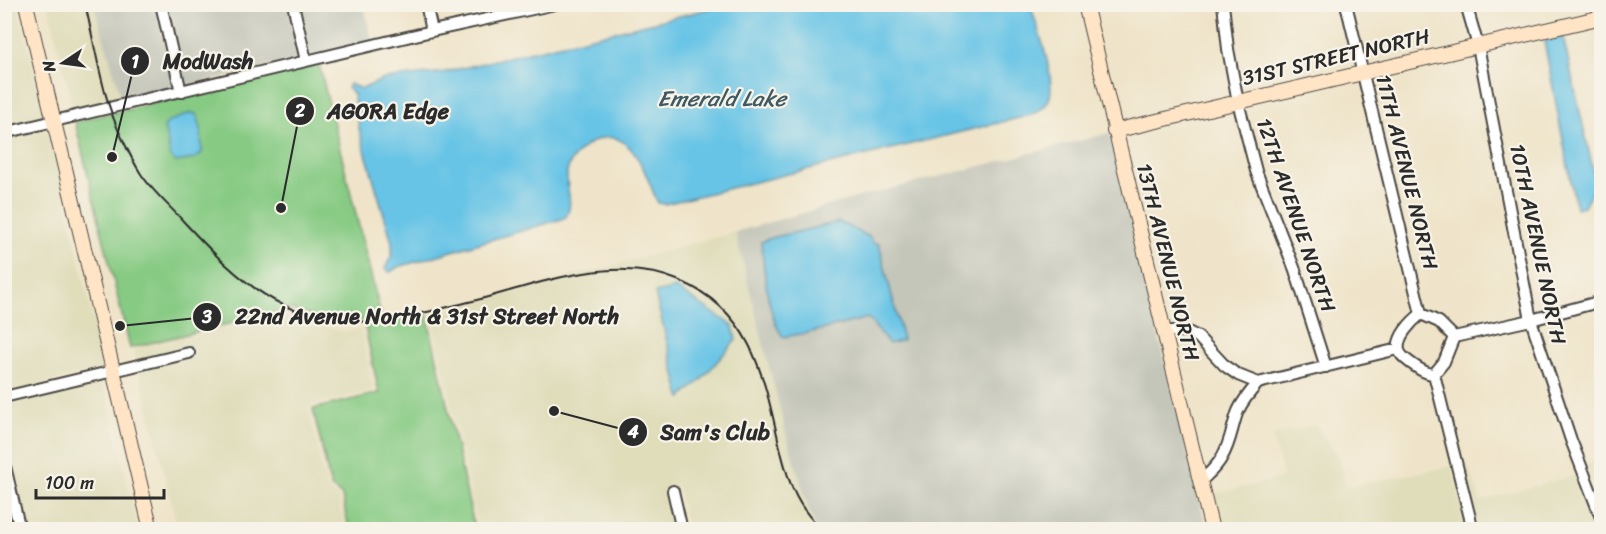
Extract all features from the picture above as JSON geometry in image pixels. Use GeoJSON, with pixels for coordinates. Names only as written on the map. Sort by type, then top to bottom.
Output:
{"type":"FeatureCollection","features":[{"type":"Feature","properties":{"kind":"street"},"geometry":{"type":"LineString","coordinates":[[26,4],[152,530]]}},
{"type":"Feature","properties":{"kind":"street"},"geometry":{"type":"LineString","coordinates":[[161,4],[181,92]]}},
{"type":"Feature","properties":{"kind":"street"},"geometry":{"type":"LineString","coordinates":[[293,4],[306,61]]}},
{"type":"Feature","properties":{"kind":"street"},"geometry":{"type":"LineString","coordinates":[[426,4],[432,31]]}},
{"type":"Feature","properties":{"kind":"street"},"geometry":{"type":"LineString","coordinates":[[4,133],[555,4]]}},
{"type":"Feature","properties":{"kind":"street","name":"13TH AVENUE NORTH"},"geometry":{"type":"LineString","coordinates":[[1085,4],[1212,530]]}},
{"type":"Feature","properties":{"kind":"street","name":"12TH AVENUE NORTH"},"geometry":{"type":"LineString","coordinates":[[1223,4],[1228,49],[1238,102],[1256,171],[1295,270],[1326,367]]}},
{"type":"Feature","properties":{"kind":"street","name":"11TH AVENUE NORTH"},"geometry":{"type":"LineString","coordinates":[[1346,4],[1421,314]]}},
{"type":"Feature","properties":{"kind":"street","name":"10TH AVENUE NORTH"},"geometry":{"type":"LineString","coordinates":[[1466,4],[1478,46],[1531,320],[1570,440],[1602,520]]}},
{"type":"Feature","properties":{"kind":"street","name":"31ST STREET NORTH"},"geometry":{"type":"LineString","coordinates":[[1114,131],[1602,17]]}},
{"type":"Feature","properties":{"kind":"street"},"geometry":{"type":"LineString","coordinates":[[1454,337],[1602,301]]}},
{"type":"Feature","properties":{"kind":"street"},"geometry":{"type":"LineString","coordinates":[[1434,374],[1422,371],[1401,355],[1398,349],[1399,342],[1405,331],[1421,314],[1439,322],[1454,337]]}},
{"type":"Feature","properties":{"kind":"street"},"geometry":{"type":"LineString","coordinates":[[1163,331],[1186,331],[1198,337],[1225,366],[1238,375],[1258,383],[1398,349]]}},
{"type":"Feature","properties":{"kind":"street"},"geometry":{"type":"LineString","coordinates":[[1434,374],[1444,362],[1454,337]]}},
{"type":"Feature","properties":{"kind":"street"},"geometry":{"type":"LineString","coordinates":[[4,397],[189,353]]}},
{"type":"Feature","properties":{"kind":"street"},"geometry":{"type":"LineString","coordinates":[[1434,374],[1473,530]]}},
{"type":"Feature","properties":{"kind":"street"},"geometry":{"type":"LineString","coordinates":[[1200,482],[1222,457],[1238,411],[1245,398],[1258,383]]}},
{"type":"Feature","properties":{"kind":"street"},"geometry":{"type":"LineString","coordinates":[[4,462],[20,530]]}},
{"type":"Feature","properties":{"kind":"street"},"geometry":{"type":"LineString","coordinates":[[673,490],[682,530]]}},
{"type":"Feature","properties":{"kind":"shaded area"},"geometry":{"type":"Polygon","coordinates":[[[4,5],[18,5],[46,119],[4,128],[4,5]]]}},
{"type":"Feature","properties":{"kind":"shaded area"},"geometry":{"type":"Polygon","coordinates":[[[48,5],[94,5],[122,101],[74,112],[48,5]]]}},
{"type":"Feature","properties":{"kind":"shaded area"},"geometry":{"type":"Polygon","coordinates":[[[94,5],[156,5],[175,89],[122,101],[94,5]]]}},
{"type":"Feature","properties":{"kind":"shaded area"},"geometry":{"type":"Polygon","coordinates":[[[166,5],[288,5],[301,59],[185,86],[166,5]]]}},
{"type":"Feature","properties":{"kind":"shaded area"},"geometry":{"type":"Polygon","coordinates":[[[298,5],[364,5],[372,42],[310,57],[298,5]]]}},
{"type":"Feature","properties":{"kind":"shaded area"},"geometry":{"type":"Polygon","coordinates":[[[48,127],[105,369],[4,392],[4,137],[48,127]]]}},
{"type":"Feature","properties":{"kind":"shaded area"},"geometry":{"type":"Polygon","coordinates":[[[1110,133],[1195,481],[1193,483],[1196,485],[1207,529],[815,529],[787,437],[735,232],[863,196],[1110,133]],[[879,244],[766,272],[765,280],[868,318],[889,344],[879,244]]]}},
{"type":"Feature","properties":{"kind":"shaded area"},"geometry":{"type":"Polygon","coordinates":[[[735,232],[787,437],[815,529],[687,529],[677,485],[667,488],[677,529],[475,529],[478,525],[431,315],[735,232]]]}},
{"type":"Feature","properties":{"kind":"shaded area"},"geometry":{"type":"Polygon","coordinates":[[[283,315],[345,332],[361,329],[374,390],[312,405],[309,410],[327,488],[338,498],[345,529],[178,529],[139,370],[195,356],[193,348],[136,361],[134,350],[283,315]]]}},
{"type":"Feature","properties":{"kind":"shaded area"},"geometry":{"type":"Polygon","coordinates":[[[98,383],[105,390],[138,529],[25,529],[5,441],[4,401],[82,384],[98,383]]]}},
{"type":"Feature","properties":{"kind":"shaded area"},"geometry":{"type":"Polygon","coordinates":[[[1316,425],[1339,458],[1346,487],[1452,466],[1467,529],[1217,529],[1208,495],[1284,478],[1272,435],[1316,425]]]}},
{"type":"Feature","properties":{"kind":"shaded area"},"geometry":{"type":"Polygon","coordinates":[[[1601,460],[1601,506],[1585,465],[1601,460]]]}},
{"type":"Feature","properties":{"kind":"shaded area"},"geometry":{"type":"Polygon","coordinates":[[[1467,463],[1481,501],[1579,474],[1598,524],[1575,530],[1478,529],[1462,464],[1467,463]]]}},
{"type":"Feature","properties":{"kind":"shaded area"},"geometry":{"type":"Polygon","coordinates":[[[5,484],[15,529],[5,529],[5,484]]]}},
{"type":"Feature","properties":{"kind":"green space"},"geometry":{"type":"Polygon","coordinates":[[[319,64],[382,320],[339,321],[317,318],[290,309],[130,348],[75,122],[319,64]]]}},
{"type":"Feature","properties":{"kind":"green space"},"geometry":{"type":"Polygon","coordinates":[[[427,314],[474,526],[461,530],[349,529],[342,496],[331,487],[313,409],[379,393],[365,327],[427,314]]]}},
{"type":"Feature","properties":{"kind":"water","name":"Emerald Lake"},"geometry":{"type":"Polygon","coordinates":[[[1030,4],[1044,50],[1051,87],[1047,103],[1031,115],[665,204],[658,203],[641,163],[625,143],[615,138],[603,138],[582,149],[568,168],[569,207],[565,218],[398,267],[390,272],[385,269],[392,254],[392,242],[360,133],[353,94],[347,88],[349,84],[362,89],[384,79],[446,72],[725,5],[1030,4]]]}},
{"type":"Feature","properties":{"kind":"water"},"geometry":{"type":"Polygon","coordinates":[[[1563,37],[1596,183],[1584,206],[1576,208],[1544,41],[1563,37]]]}},
{"type":"Feature","properties":{"kind":"water"},"geometry":{"type":"Polygon","coordinates":[[[190,113],[197,114],[201,129],[202,153],[194,159],[176,162],[171,158],[164,127],[168,122],[190,113]]]}},
{"type":"Feature","properties":{"kind":"water"},"geometry":{"type":"Polygon","coordinates":[[[839,222],[870,237],[872,243],[879,244],[903,340],[889,344],[868,318],[783,337],[777,327],[767,291],[761,242],[839,222]]]}},
{"type":"Feature","properties":{"kind":"water"},"geometry":{"type":"Polygon","coordinates":[[[676,288],[733,326],[736,340],[701,380],[681,398],[655,293],[676,288]]]}},
{"type":"Feature","properties":{"kind":"railway"},"geometry":{"type":"LineString","coordinates":[[85,4],[110,108],[138,170],[201,240],[253,287],[293,310],[316,317],[357,322],[424,313],[576,274],[629,270],[655,273],[680,281],[704,293],[723,309],[738,326],[750,346],[766,391],[784,465],[793,489],[805,511],[823,530]]}},
{"type":"Feature","properties":{"kind":"place","name":"ModWash"},"geometry":{"type":"Point","coordinates":[112,157]}},
{"type":"Feature","properties":{"kind":"place","name":"AGORA Edge"},"geometry":{"type":"Point","coordinates":[281,208]}},
{"type":"Feature","properties":{"kind":"place","name":"22nd Avenue North & 31st Street North"},"geometry":{"type":"Point","coordinates":[120,326]}},
{"type":"Feature","properties":{"kind":"place","name":"Sam's Club"},"geometry":{"type":"Point","coordinates":[554,411]}}]}
